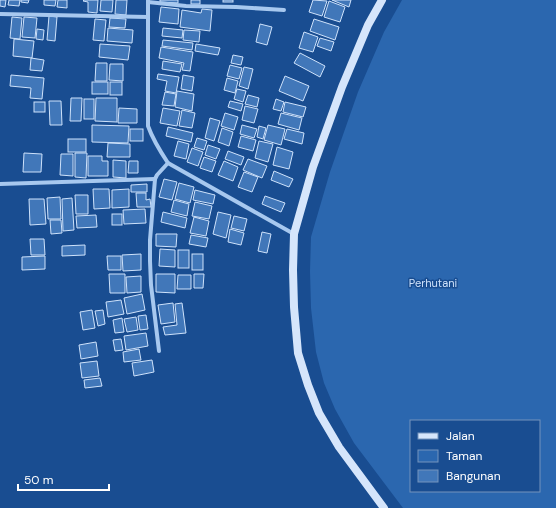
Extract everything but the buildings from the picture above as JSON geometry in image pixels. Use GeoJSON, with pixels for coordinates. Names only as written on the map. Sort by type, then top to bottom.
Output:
{"type":"FeatureCollection","features":[{"type":"Feature","properties":{"kind":"main road"},"geometry":{"type":"LineString","coordinates":[[382,0],[368,26],[342,87],[313,167],[294,234],[294,307],[298,353],[319,413],[339,447],[384,508]]}},
{"type":"Feature","properties":{"kind":"street"},"geometry":{"type":"LineString","coordinates":[[284,10],[186,6],[148,1],[148,126],[158,149],[168,163],[294,234]]}},
{"type":"Feature","properties":{"kind":"street"},"geometry":{"type":"LineString","coordinates":[[0,14],[148,17]]}},
{"type":"Feature","properties":{"kind":"street"},"geometry":{"type":"LineString","coordinates":[[159,351],[151,285],[150,240],[155,179],[168,163]]}},
{"type":"Feature","properties":{"kind":"street"},"geometry":{"type":"LineString","coordinates":[[0,184],[155,179]]}},
{"type":"Feature","properties":{"kind":"green space","name":"Perhutani"},"geometry":{"type":"Polygon","coordinates":[[[402,0],[556,0],[556,508],[403,508],[354,443],[335,409],[324,383],[316,352],[311,308],[311,237],[330,172],[358,92],[384,32],[402,0]]]}}]}
